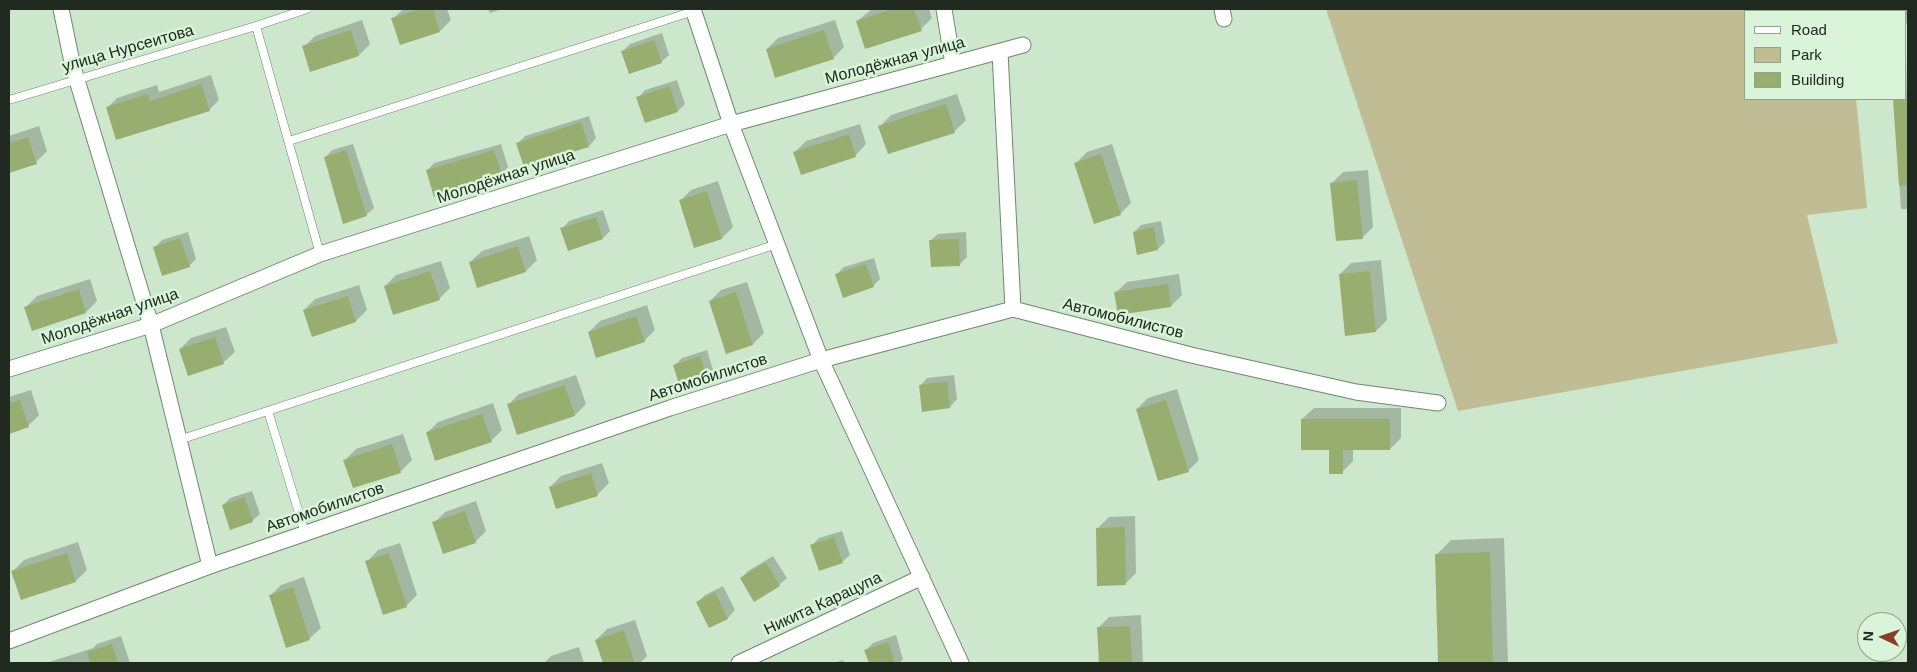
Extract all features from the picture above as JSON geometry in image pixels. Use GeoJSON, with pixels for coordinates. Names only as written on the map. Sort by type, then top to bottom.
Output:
{"type":"FeatureCollection","features":[{"type":"Feature","properties":{"kind":"street"},"geometry":{"type":"LineString","coordinates":[[61,9],[76,78],[151,325],[210,566]]}},
{"type":"Feature","properties":{"kind":"street"},"geometry":{"type":"LineString","coordinates":[[944,9],[953,64]]}},
{"type":"Feature","properties":{"kind":"street"},"geometry":{"type":"LineString","coordinates":[[693,10],[731,124],[821,360],[961,663]]}},
{"type":"Feature","properties":{"kind":"street","name":"Молодёжная улица"},"geometry":{"type":"LineString","coordinates":[[9,369],[151,325],[320,254],[731,124],[1023,45]]}},
{"type":"Feature","properties":{"kind":"street"},"geometry":{"type":"LineString","coordinates":[[1000,52],[1013,309]]}},
{"type":"Feature","properties":{"kind":"street","name":"Автомобилистов"},"geometry":{"type":"LineString","coordinates":[[9,641],[210,566],[670,408],[821,360],[1013,309],[1191,355],[1356,392],[1438,404]]}},
{"type":"Feature","properties":{"kind":"street","name":"Никита Карацупа"},"geometry":{"type":"LineString","coordinates":[[739,663],[922,577]]}},
{"type":"Feature","properties":{"kind":"lane","name":"улица Нурсеитова"},"geometry":{"type":"LineString","coordinates":[[9,100],[307,9]]}},
{"type":"Feature","properties":{"kind":"lane"},"geometry":{"type":"LineString","coordinates":[[288,141],[693,10]]}},
{"type":"Feature","properties":{"kind":"lane"},"geometry":{"type":"LineString","coordinates":[[256,26],[320,254]]}},
{"type":"Feature","properties":{"kind":"lane"},"geometry":{"type":"LineString","coordinates":[[179,440],[777,244]]}},
{"type":"Feature","properties":{"kind":"lane"},"geometry":{"type":"LineString","coordinates":[[268,411],[305,533]]}},
{"type":"Feature","properties":{"kind":"green space"},"geometry":{"type":"Polygon","coordinates":[[[1326,9],[1846,9],[1744,10],[1744,100],[1856,100],[1867,208],[1807,215],[1838,343],[1458,411],[1326,9]]]}},
{"type":"Feature","properties":{"kind":"building"},"geometry":{"type":"Polygon","coordinates":[[[420,9],[433,9],[440,32],[400,45],[391,18],[420,9]]]}},
{"type":"Feature","properties":{"kind":"building"},"geometry":{"type":"Polygon","coordinates":[[[892,9],[914,9],[922,31],[865,49],[856,21],[892,9]]]}},
{"type":"Feature","properties":{"kind":"building"},"geometry":{"type":"Polygon","coordinates":[[[351,30],[359,56],[310,72],[302,46],[351,30]]]}},
{"type":"Feature","properties":{"kind":"building"},"geometry":{"type":"Polygon","coordinates":[[[824,30],[834,59],[775,78],[766,49],[824,30]]]}},
{"type":"Feature","properties":{"kind":"building"},"geometry":{"type":"Polygon","coordinates":[[[654,40],[662,63],[629,74],[621,51],[654,40]]]}},
{"type":"Feature","properties":{"kind":"building"},"geometry":{"type":"Polygon","coordinates":[[[201,84],[210,111],[116,140],[106,107],[147,94],[150,101],[201,84]]]}},
{"type":"Feature","properties":{"kind":"building"},"geometry":{"type":"Polygon","coordinates":[[[670,86],[678,112],[645,123],[636,97],[670,86]]]}},
{"type":"Feature","properties":{"kind":"building"},"geometry":{"type":"Polygon","coordinates":[[[1908,99],[1908,185],[1899,186],[1893,100],[1908,99]]]}},
{"type":"Feature","properties":{"kind":"building"},"geometry":{"type":"Polygon","coordinates":[[[946,104],[955,133],[888,154],[878,126],[946,104]]]}},
{"type":"Feature","properties":{"kind":"building"},"geometry":{"type":"Polygon","coordinates":[[[581,122],[589,147],[524,167],[516,143],[581,122]]]}},
{"type":"Feature","properties":{"kind":"building"},"geometry":{"type":"Polygon","coordinates":[[[849,134],[856,157],[801,175],[793,152],[849,134]]]}},
{"type":"Feature","properties":{"kind":"building"},"geometry":{"type":"Polygon","coordinates":[[[28,137],[37,164],[9,173],[9,143],[28,137]]]}},
{"type":"Feature","properties":{"kind":"building"},"geometry":{"type":"Polygon","coordinates":[[[346,150],[367,216],[343,224],[324,157],[346,150]]]}},
{"type":"Feature","properties":{"kind":"building"},"geometry":{"type":"Polygon","coordinates":[[[494,150],[502,175],[434,197],[426,170],[494,150]]]}},
{"type":"Feature","properties":{"kind":"building"},"geometry":{"type":"Polygon","coordinates":[[[1101,154],[1121,215],[1094,224],[1074,163],[1101,154]]]}},
{"type":"Feature","properties":{"kind":"building"},"geometry":{"type":"Polygon","coordinates":[[[1357,180],[1363,239],[1336,241],[1330,183],[1357,180]]]}},
{"type":"Feature","properties":{"kind":"building"},"geometry":{"type":"Polygon","coordinates":[[[707,191],[722,239],[694,248],[679,200],[707,191]]]}},
{"type":"Feature","properties":{"kind":"building"},"geometry":{"type":"Polygon","coordinates":[[[596,217],[603,239],[568,251],[560,228],[596,217]]]}},
{"type":"Feature","properties":{"kind":"building"},"geometry":{"type":"Polygon","coordinates":[[[1154,227],[1158,250],[1137,255],[1133,232],[1154,227]]]}},
{"type":"Feature","properties":{"kind":"building"},"geometry":{"type":"Polygon","coordinates":[[[180,238],[190,267],[162,276],[153,247],[180,238]]]}},
{"type":"Feature","properties":{"kind":"building"},"geometry":{"type":"Polygon","coordinates":[[[959,239],[960,266],[931,267],[929,240],[959,239]]]}},
{"type":"Feature","properties":{"kind":"building"},"geometry":{"type":"Polygon","coordinates":[[[518,246],[526,272],[477,288],[469,262],[518,246]]]}},
{"type":"Feature","properties":{"kind":"building"},"geometry":{"type":"Polygon","coordinates":[[[866,264],[874,287],[843,298],[835,274],[866,264]]]}},
{"type":"Feature","properties":{"kind":"building"},"geometry":{"type":"Polygon","coordinates":[[[430,271],[440,300],[393,315],[384,286],[430,271]]]}},
{"type":"Feature","properties":{"kind":"building"},"geometry":{"type":"Polygon","coordinates":[[[1370,271],[1376,332],[1345,336],[1339,274],[1370,271]]]}},
{"type":"Feature","properties":{"kind":"building"},"geometry":{"type":"Polygon","coordinates":[[[1168,284],[1171,307],[1118,315],[1114,292],[1168,284]]]}},
{"type":"Feature","properties":{"kind":"building"},"geometry":{"type":"Polygon","coordinates":[[[79,289],[86,313],[32,331],[24,307],[79,289]]]}},
{"type":"Feature","properties":{"kind":"building"},"geometry":{"type":"Polygon","coordinates":[[[736,292],[753,345],[726,354],[709,301],[736,292]]]}},
{"type":"Feature","properties":{"kind":"building"},"geometry":{"type":"Polygon","coordinates":[[[348,296],[356,322],[312,337],[303,310],[348,296]]]}},
{"type":"Feature","properties":{"kind":"building"},"geometry":{"type":"Polygon","coordinates":[[[636,316],[645,342],[596,358],[588,332],[636,316]]]}},
{"type":"Feature","properties":{"kind":"building"},"geometry":{"type":"Polygon","coordinates":[[[215,337],[224,364],[188,376],[179,349],[215,337]]]}},
{"type":"Feature","properties":{"kind":"building"},"geometry":{"type":"Polygon","coordinates":[[[700,356],[707,378],[680,387],[673,365],[700,356]]]}},
{"type":"Feature","properties":{"kind":"building"},"geometry":{"type":"Polygon","coordinates":[[[947,381],[950,408],[922,412],[919,385],[947,381]]]}},
{"type":"Feature","properties":{"kind":"building"},"geometry":{"type":"Polygon","coordinates":[[[565,385],[575,416],[517,435],[507,404],[565,385]]]}},
{"type":"Feature","properties":{"kind":"building"},"geometry":{"type":"Polygon","coordinates":[[[20,400],[29,427],[9,434],[9,403],[20,400]]]}},
{"type":"Feature","properties":{"kind":"building"},"geometry":{"type":"Polygon","coordinates":[[[1166,400],[1189,472],[1158,481],[1136,409],[1166,400]]]}},
{"type":"Feature","properties":{"kind":"building"},"geometry":{"type":"Polygon","coordinates":[[[482,414],[492,442],[435,461],[426,432],[482,414]]]}},
{"type":"Feature","properties":{"kind":"building"},"geometry":{"type":"Polygon","coordinates":[[[1301,419],[1390,419],[1390,450],[1343,450],[1343,474],[1329,474],[1329,450],[1301,450],[1301,419]]]}},
{"type":"Feature","properties":{"kind":"building"},"geometry":{"type":"Polygon","coordinates":[[[392,444],[401,473],[353,488],[343,460],[392,444]]]}},
{"type":"Feature","properties":{"kind":"building"},"geometry":{"type":"Polygon","coordinates":[[[591,473],[598,496],[556,509],[549,487],[591,473]]]}},
{"type":"Feature","properties":{"kind":"building"},"geometry":{"type":"Polygon","coordinates":[[[245,497],[253,522],[230,530],[222,505],[245,497]]]}},
{"type":"Feature","properties":{"kind":"building"},"geometry":{"type":"Polygon","coordinates":[[[465,511],[476,543],[443,554],[432,522],[465,511]]]}},
{"type":"Feature","properties":{"kind":"building"},"geometry":{"type":"Polygon","coordinates":[[[1125,527],[1126,585],[1097,586],[1096,528],[1125,527]]]}},
{"type":"Feature","properties":{"kind":"building"},"geometry":{"type":"Polygon","coordinates":[[[834,537],[843,563],[819,571],[810,545],[834,537]]]}},
{"type":"Feature","properties":{"kind":"building"},"geometry":{"type":"Polygon","coordinates":[[[1490,552],[1493,663],[1438,663],[1435,554],[1490,552]]]}},
{"type":"Feature","properties":{"kind":"building"},"geometry":{"type":"Polygon","coordinates":[[[67,553],[76,582],[21,600],[11,571],[67,553]]]}},
{"type":"Feature","properties":{"kind":"building"},"geometry":{"type":"Polygon","coordinates":[[[389,553],[407,607],[383,615],[365,561],[389,553]]]}},
{"type":"Feature","properties":{"kind":"building"},"geometry":{"type":"Polygon","coordinates":[[[766,562],[780,586],[754,602],[740,578],[766,562]]]}},
{"type":"Feature","properties":{"kind":"building"},"geometry":{"type":"Polygon","coordinates":[[[293,587],[310,640],[286,648],[269,595],[293,587]]]}},
{"type":"Feature","properties":{"kind":"building"},"geometry":{"type":"Polygon","coordinates":[[[715,592],[728,619],[709,628],[696,602],[715,592]]]}},
{"type":"Feature","properties":{"kind":"building"},"geometry":{"type":"Polygon","coordinates":[[[1130,626],[1132,663],[1099,663],[1097,627],[1130,626]]]}},
{"type":"Feature","properties":{"kind":"building"},"geometry":{"type":"Polygon","coordinates":[[[624,630],[635,663],[603,663],[595,640],[624,630]]]}},
{"type":"Feature","properties":{"kind":"building"},"geometry":{"type":"Polygon","coordinates":[[[888,642],[895,663],[869,663],[864,650],[888,642]]]}},
{"type":"Feature","properties":{"kind":"building"},"geometry":{"type":"Polygon","coordinates":[[[112,644],[118,663],[90,663],[87,652],[112,644]]]}}]}
